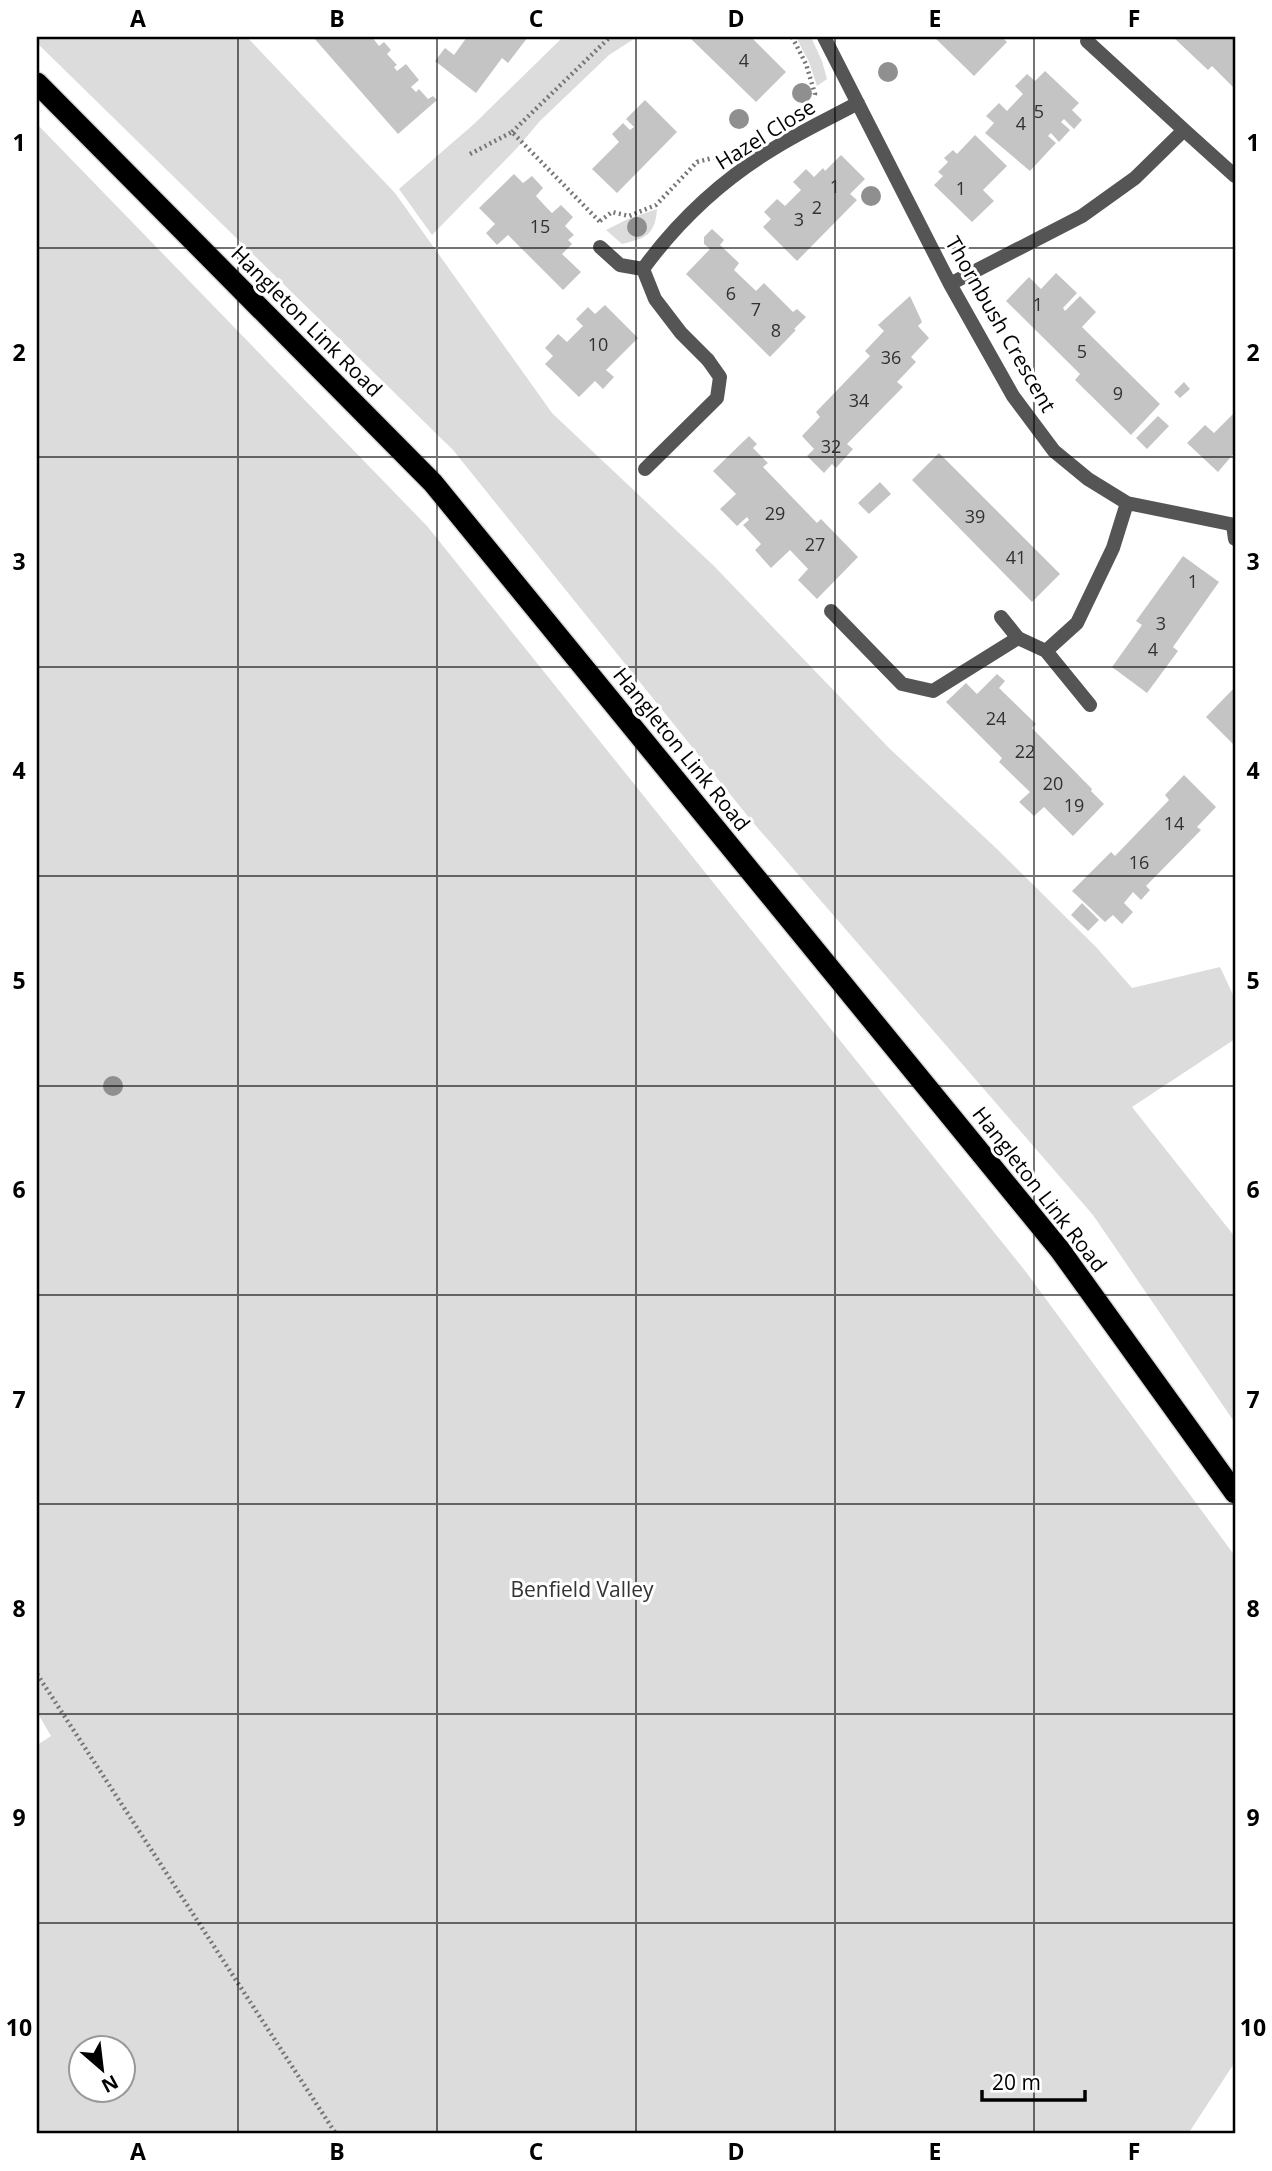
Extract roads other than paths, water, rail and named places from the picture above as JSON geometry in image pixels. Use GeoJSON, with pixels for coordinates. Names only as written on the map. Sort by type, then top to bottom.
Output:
{"type":"FeatureCollection","features":[{"type":"Feature","properties":{"kind":"highway","name":"Hangleton Link Road"},"geometry":{"type":"LineString","coordinates":[[37,83],[433,483],[1060,1250],[1235,1493]]}},
{"type":"Feature","properties":{"kind":"street","name":"Thornbush Crescent"},"geometry":{"type":"LineString","coordinates":[[824,37],[950,284],[1013,396],[1054,452],[1088,479],[1127,503],[1235,530]]}},
{"type":"Feature","properties":{"kind":"street"},"geometry":{"type":"LineString","coordinates":[[1087,41],[1235,176]]}},
{"type":"Feature","properties":{"kind":"street","name":"Hazel Close"},"geometry":{"type":"LineString","coordinates":[[643,269],[681,223],[721,185],[773,148],[858,103]]}},
{"type":"Feature","properties":{"kind":"street"},"geometry":{"type":"LineString","coordinates":[[950,284],[1082,216],[1135,178],[1184,130]]}},
{"type":"Feature","properties":{"kind":"street"},"geometry":{"type":"LineString","coordinates":[[600,247],[620,265],[643,269],[655,299],[720,377],[717,398],[645,469]]}},
{"type":"Feature","properties":{"kind":"street"},"geometry":{"type":"LineString","coordinates":[[1046,652],[1077,622],[1113,548],[1127,503]]}},
{"type":"Feature","properties":{"kind":"street"},"geometry":{"type":"LineString","coordinates":[[831,611],[902,684],[933,691],[1018,638]]}},
{"type":"Feature","properties":{"kind":"street"},"geometry":{"type":"LineString","coordinates":[[1001,617],[1018,638],[1046,652],[1090,705]]}},
{"type":"Feature","properties":{"kind":"park label","name":"Benfield Valley"},"geometry":{"type":"Point","coordinates":[582,1589]}}]}
